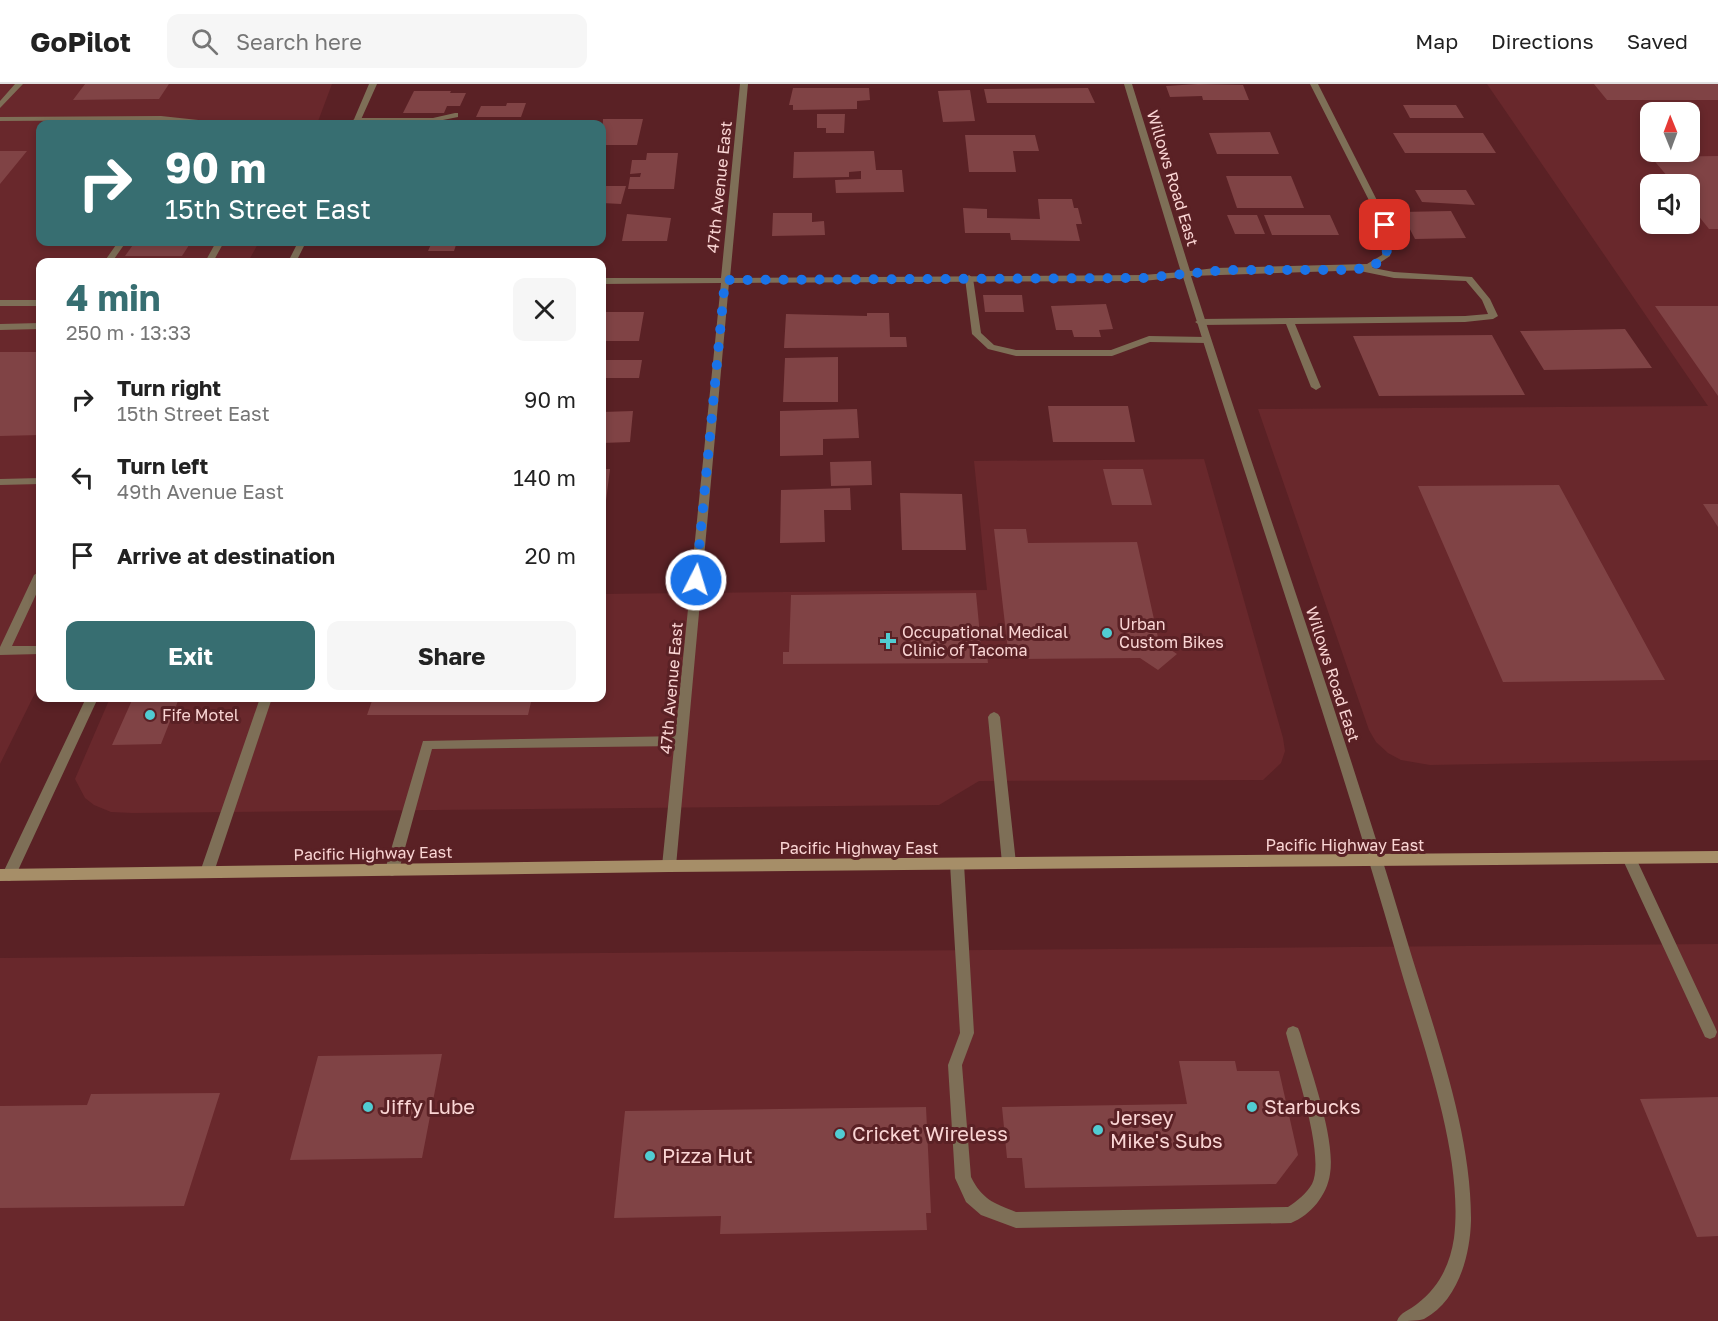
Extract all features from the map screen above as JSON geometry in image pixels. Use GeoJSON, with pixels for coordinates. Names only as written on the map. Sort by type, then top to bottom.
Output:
{"type":"FeatureCollection","features":[{"type":"Feature","properties":{"kind":"main road","name":"Pacific Highway East"},"geometry":{"type":"LineString","coordinates":[[5,875],[669,866],[1718,857]]}},
{"type":"Feature","properties":{"kind":"street"},"geometry":{"type":"LineString","coordinates":[[0,106],[19,84]]}},
{"type":"Feature","properties":{"kind":"street"},"geometry":{"type":"LineString","coordinates":[[357,120],[373,84]]}},
{"type":"Feature","properties":{"kind":"street","name":"47th Avenue East"},"geometry":{"type":"LineString","coordinates":[[669,866],[744,84]]}},
{"type":"Feature","properties":{"kind":"street","name":"Willows Road East"},"geometry":{"type":"LineString","coordinates":[[1128,84],[1200,322],[1376,861],[1428,1037],[1455,1143],[1463,1222],[1458,1260],[1450,1282],[1429,1306],[1405,1321]]}},
{"type":"Feature","properties":{"kind":"street"},"geometry":{"type":"LineString","coordinates":[[1314,84],[1385,225],[1388,247],[1384,260],[1363,268]]}},
{"type":"Feature","properties":{"kind":"street"},"geometry":{"type":"LineString","coordinates":[[433,120],[455,115]]}},
{"type":"Feature","properties":{"kind":"street"},"geometry":{"type":"LineString","coordinates":[[0,119],[161,118],[180,120]]}},
{"type":"Feature","properties":{"kind":"street"},"geometry":{"type":"LineString","coordinates":[[606,281],[1143,278],[1226,270],[1363,268],[1394,275],[1469,279],[1486,299],[1492,315],[1465,319],[1200,322]]}},
{"type":"Feature","properties":{"kind":"street"},"geometry":{"type":"LineString","coordinates":[[969,278],[977,334],[991,347],[1016,353],[1112,353],[1149,339],[1206,340]]}},
{"type":"Feature","properties":{"kind":"street"},"geometry":{"type":"LineString","coordinates":[[0,303],[36,303]]}},
{"type":"Feature","properties":{"kind":"street"},"geometry":{"type":"LineString","coordinates":[[1289,321],[1316,387]]}},
{"type":"Feature","properties":{"kind":"street"},"geometry":{"type":"LineString","coordinates":[[0,327],[36,326]]}},
{"type":"Feature","properties":{"kind":"street"},"geometry":{"type":"LineString","coordinates":[[0,482],[36,481]]}},
{"type":"Feature","properties":{"kind":"street"},"geometry":{"type":"LineString","coordinates":[[36,582],[2,651],[36,650]]}},
{"type":"Feature","properties":{"kind":"street"},"geometry":{"type":"LineString","coordinates":[[5,875],[90,702]]}},
{"type":"Feature","properties":{"kind":"street"},"geometry":{"type":"LineString","coordinates":[[207,872],[265,702]]}},
{"type":"Feature","properties":{"kind":"street"},"geometry":{"type":"LineString","coordinates":[[993,717],[1009,863]]}},
{"type":"Feature","properties":{"kind":"street"},"geometry":{"type":"LineString","coordinates":[[392,870],[427,744],[681,741]]}},
{"type":"Feature","properties":{"kind":"street"},"geometry":{"type":"LineString","coordinates":[[1629,858],[1710,1032]]}},
{"type":"Feature","properties":{"kind":"street"},"geometry":{"type":"LineString","coordinates":[[957,864],[967,1033],[955,1065],[963,1178],[972,1196],[987,1209],[1016,1220],[1291,1215],[1307,1204],[1321,1184],[1325,1157],[1293,1033]]}},
{"type":"Feature","properties":{"kind":"shaded area"},"geometry":{"type":"Polygon","coordinates":[[[0,84],[85,84],[74,100],[158,99],[169,84],[332,84],[318,120],[36,120],[36,246],[257,246],[250,258],[36,258],[36,691],[0,764],[0,84]]]}},
{"type":"Feature","properties":{"kind":"shaded area"},"geometry":{"type":"Polygon","coordinates":[[[1487,84],[1718,84],[1718,760],[1430,765],[1401,760],[1388,753],[1376,742],[1369,730],[1258,409],[1708,406],[1487,84]]]}},
{"type":"Feature","properties":{"kind":"shaded area"},"geometry":{"type":"Polygon","coordinates":[[[1204,459],[1283,738],[1285,751],[1281,763],[1263,780],[979,781],[939,805],[133,813],[111,812],[94,805],[85,798],[75,779],[108,702],[606,702],[606,594],[987,590],[974,461],[1204,459]]]}},
{"type":"Feature","properties":{"kind":"shaded area"},"geometry":{"type":"Polygon","coordinates":[[[1718,944],[1718,1321],[0,1321],[0,958],[1718,944]]]}},
{"type":"Feature","properties":{"kind":"building"},"geometry":{"type":"Polygon","coordinates":[[[85,84],[169,84],[159,99],[73,100],[85,84]]]}},
{"type":"Feature","properties":{"kind":"building"},"geometry":{"type":"Polygon","coordinates":[[[1594,84],[1718,84],[1718,100],[1607,100],[1594,84]]]}},
{"type":"Feature","properties":{"kind":"building"},"geometry":{"type":"Polygon","coordinates":[[[1243,85],[1249,100],[1203,100],[1202,96],[1170,97],[1166,86],[1243,85]]]}},
{"type":"Feature","properties":{"kind":"building"},"geometry":{"type":"Polygon","coordinates":[[[793,88],[869,88],[870,100],[857,101],[857,109],[793,110],[793,105],[789,105],[793,88]]]}},
{"type":"Feature","properties":{"kind":"building"},"geometry":{"type":"Polygon","coordinates":[[[1088,88],[1095,103],[987,103],[984,89],[1088,88]]]}},
{"type":"Feature","properties":{"kind":"building"},"geometry":{"type":"Polygon","coordinates":[[[970,90],[975,121],[943,122],[938,91],[970,90]]]}},
{"type":"Feature","properties":{"kind":"building"},"geometry":{"type":"Polygon","coordinates":[[[414,91],[466,93],[460,106],[447,106],[444,113],[403,113],[414,91]]]}},
{"type":"Feature","properties":{"kind":"building"},"geometry":{"type":"Polygon","coordinates":[[[507,103],[526,103],[521,117],[476,117],[481,106],[506,106],[507,103]]]}},
{"type":"Feature","properties":{"kind":"building"},"geometry":{"type":"Polygon","coordinates":[[[1403,105],[1456,105],[1464,118],[1410,118],[1403,105]]]}},
{"type":"Feature","properties":{"kind":"building"},"geometry":{"type":"Polygon","coordinates":[[[817,114],[845,114],[844,133],[826,133],[826,128],[817,128],[817,114]]]}},
{"type":"Feature","properties":{"kind":"building"},"geometry":{"type":"Polygon","coordinates":[[[643,119],[637,145],[606,145],[606,120],[603,120],[643,119]]]}},
{"type":"Feature","properties":{"kind":"building"},"geometry":{"type":"Polygon","coordinates":[[[1270,132],[1279,154],[1217,154],[1209,133],[1270,132]]]}},
{"type":"Feature","properties":{"kind":"building"},"geometry":{"type":"Polygon","coordinates":[[[1393,133],[1483,133],[1496,153],[1405,153],[1393,133]]]}},
{"type":"Feature","properties":{"kind":"building"},"geometry":{"type":"Polygon","coordinates":[[[965,135],[1035,135],[1039,151],[1013,151],[1016,172],[969,172],[965,135]]]}},
{"type":"Feature","properties":{"kind":"building"},"geometry":{"type":"Polygon","coordinates":[[[0,151],[27,151],[0,184],[0,151]]]}},
{"type":"Feature","properties":{"kind":"building"},"geometry":{"type":"Polygon","coordinates":[[[874,151],[876,170],[902,170],[904,192],[836,193],[835,180],[861,179],[861,171],[849,172],[849,177],[793,178],[794,152],[874,151]]]}},
{"type":"Feature","properties":{"kind":"building"},"geometry":{"type":"Polygon","coordinates":[[[647,153],[678,153],[674,189],[628,189],[630,177],[640,177],[641,173],[630,174],[632,160],[646,160],[647,153]]]}},
{"type":"Feature","properties":{"kind":"building"},"geometry":{"type":"Polygon","coordinates":[[[1700,156],[1718,156],[1718,229],[1709,229],[1700,218],[1700,174],[1665,174],[1655,162],[1700,162],[1700,156]]]}},
{"type":"Feature","properties":{"kind":"building"},"geometry":{"type":"Polygon","coordinates":[[[1226,176],[1291,176],[1304,208],[1237,208],[1226,176]]]}},
{"type":"Feature","properties":{"kind":"building"},"geometry":{"type":"Polygon","coordinates":[[[606,186],[626,186],[621,204],[606,203],[606,186]]]}},
{"type":"Feature","properties":{"kind":"building"},"geometry":{"type":"Polygon","coordinates":[[[1415,190],[1466,190],[1475,205],[1422,202],[1415,190]]]}},
{"type":"Feature","properties":{"kind":"building"},"geometry":{"type":"Polygon","coordinates":[[[1038,199],[1072,199],[1074,208],[1078,208],[1082,224],[1076,224],[1080,241],[1011,240],[1010,233],[965,233],[963,208],[987,209],[987,218],[1040,219],[1038,199]]]}},
{"type":"Feature","properties":{"kind":"building"},"geometry":{"type":"Polygon","coordinates":[[[1451,211],[1466,238],[1415,239],[1401,212],[1451,211]]]}},
{"type":"Feature","properties":{"kind":"building"},"geometry":{"type":"Polygon","coordinates":[[[773,213],[812,213],[812,222],[824,221],[825,235],[772,236],[773,213]]]}},
{"type":"Feature","properties":{"kind":"building"},"geometry":{"type":"Polygon","coordinates":[[[627,214],[671,218],[667,241],[622,241],[627,214]]]}},
{"type":"Feature","properties":{"kind":"building"},"geometry":{"type":"Polygon","coordinates":[[[1227,215],[1257,215],[1265,234],[1235,234],[1227,215]]]}},
{"type":"Feature","properties":{"kind":"building"},"geometry":{"type":"Polygon","coordinates":[[[1264,215],[1330,215],[1339,235],[1272,235],[1264,215]]]}},
{"type":"Feature","properties":{"kind":"building"},"geometry":{"type":"Polygon","coordinates":[[[132,246],[188,246],[182,256],[125,256],[132,246]]]}},
{"type":"Feature","properties":{"kind":"building"},"geometry":{"type":"Polygon","coordinates":[[[430,246],[456,246],[454,251],[428,251],[430,246]]]}},
{"type":"Feature","properties":{"kind":"building"},"geometry":{"type":"Polygon","coordinates":[[[983,295],[1022,295],[1024,312],[985,312],[983,295]]]}},
{"type":"Feature","properties":{"kind":"building"},"geometry":{"type":"Polygon","coordinates":[[[1106,304],[1113,329],[1099,330],[1101,337],[1074,337],[1072,330],[1056,330],[1051,306],[1106,304]]]}},
{"type":"Feature","properties":{"kind":"building"},"geometry":{"type":"Polygon","coordinates":[[[1655,306],[1718,306],[1718,396],[1655,306]]]}},
{"type":"Feature","properties":{"kind":"building"},"geometry":{"type":"Polygon","coordinates":[[[606,312],[644,312],[639,341],[606,341],[606,312]]]}},
{"type":"Feature","properties":{"kind":"building"},"geometry":{"type":"Polygon","coordinates":[[[867,313],[889,313],[890,337],[906,337],[907,347],[784,348],[786,314],[867,316],[867,313]]]}},
{"type":"Feature","properties":{"kind":"building"},"geometry":{"type":"Polygon","coordinates":[[[1625,329],[1652,368],[1544,370],[1520,331],[1625,329]]]}},
{"type":"Feature","properties":{"kind":"building"},"geometry":{"type":"Polygon","coordinates":[[[1492,335],[1525,395],[1379,396],[1353,336],[1492,335]]]}},
{"type":"Feature","properties":{"kind":"building"},"geometry":{"type":"Polygon","coordinates":[[[0,352],[36,352],[36,435],[0,436],[0,352]]]}},
{"type":"Feature","properties":{"kind":"building"},"geometry":{"type":"Polygon","coordinates":[[[838,357],[838,402],[783,402],[785,358],[838,357]]]}},
{"type":"Feature","properties":{"kind":"building"},"geometry":{"type":"Polygon","coordinates":[[[606,360],[642,360],[639,378],[606,378],[606,360]]]}},
{"type":"Feature","properties":{"kind":"building"},"geometry":{"type":"Polygon","coordinates":[[[1048,406],[1128,406],[1135,442],[1053,442],[1048,406]]]}},
{"type":"Feature","properties":{"kind":"building"},"geometry":{"type":"Polygon","coordinates":[[[857,409],[859,438],[823,439],[823,455],[780,456],[780,411],[857,409]]]}},
{"type":"Feature","properties":{"kind":"building"},"geometry":{"type":"Polygon","coordinates":[[[633,411],[630,442],[606,443],[606,412],[633,411]]]}},
{"type":"Feature","properties":{"kind":"building"},"geometry":{"type":"Polygon","coordinates":[[[871,461],[872,485],[831,486],[830,462],[871,461]]]}},
{"type":"Feature","properties":{"kind":"building"},"geometry":{"type":"Polygon","coordinates":[[[606,469],[610,469],[606,501],[606,469]]]}},
{"type":"Feature","properties":{"kind":"building"},"geometry":{"type":"Polygon","coordinates":[[[1103,469],[1143,469],[1152,505],[1112,505],[1103,469]]]}},
{"type":"Feature","properties":{"kind":"building"},"geometry":{"type":"Polygon","coordinates":[[[1559,485],[1665,680],[1503,682],[1418,486],[1559,485]]]}},
{"type":"Feature","properties":{"kind":"building"},"geometry":{"type":"Polygon","coordinates":[[[850,488],[851,510],[824,510],[825,542],[780,543],[781,490],[850,488]]]}},
{"type":"Feature","properties":{"kind":"building"},"geometry":{"type":"Polygon","coordinates":[[[900,493],[962,494],[966,550],[902,550],[900,493]]]}},
{"type":"Feature","properties":{"kind":"building"},"geometry":{"type":"Polygon","coordinates":[[[1703,504],[1718,504],[1718,527],[1703,504]]]}},
{"type":"Feature","properties":{"kind":"building"},"geometry":{"type":"Polygon","coordinates":[[[994,529],[1026,529],[1028,543],[1137,542],[1159,642],[1177,654],[1158,670],[1140,658],[1009,659],[994,529]]]}},
{"type":"Feature","properties":{"kind":"building"},"geometry":{"type":"Polygon","coordinates":[[[976,593],[981,646],[986,646],[988,663],[783,664],[783,652],[789,652],[791,595],[976,593]]]}},
{"type":"Feature","properties":{"kind":"building"},"geometry":{"type":"Polygon","coordinates":[[[131,702],[178,702],[161,744],[112,745],[131,702]]]}},
{"type":"Feature","properties":{"kind":"building"},"geometry":{"type":"Polygon","coordinates":[[[372,702],[531,702],[528,715],[367,715],[372,702]]]}},
{"type":"Feature","properties":{"kind":"building","name":"Jiffy Lube"},"geometry":{"type":"Polygon","coordinates":[[[442,1054],[422,1158],[290,1160],[318,1056],[442,1054]]]}},
{"type":"Feature","properties":{"kind":"building"},"geometry":{"type":"Polygon","coordinates":[[[1179,1061],[1235,1061],[1237,1071],[1279,1071],[1298,1155],[1276,1184],[1025,1188],[1022,1158],[1007,1158],[1002,1107],[1187,1104],[1179,1061]]]}},
{"type":"Feature","properties":{"kind":"building"},"geometry":{"type":"Polygon","coordinates":[[[220,1093],[184,1206],[0,1208],[0,1106],[87,1105],[91,1094],[220,1093]]]}},
{"type":"Feature","properties":{"kind":"building"},"geometry":{"type":"Polygon","coordinates":[[[1718,1097],[1718,1236],[1697,1237],[1640,1099],[1718,1097]]]}},
{"type":"Feature","properties":{"kind":"building"},"geometry":{"type":"Polygon","coordinates":[[[926,1107],[931,1213],[926,1213],[927,1230],[720,1234],[721,1216],[614,1218],[625,1111],[926,1107]]]}},
{"type":"Feature","properties":{"kind":"place","name":"Urban Custom Bikes"},"geometry":{"type":"Point","coordinates":[1107,633]}},
{"type":"Feature","properties":{"kind":"place","name":"Occupational Medical Clinic of Tacoma"},"geometry":{"type":"Point","coordinates":[888,641]}},
{"type":"Feature","properties":{"kind":"place","name":"Fife Motel"},"geometry":{"type":"Point","coordinates":[150,715]}},
{"type":"Feature","properties":{"kind":"place","name":"Jiffy Lube"},"geometry":{"type":"Point","coordinates":[368,1107]}},
{"type":"Feature","properties":{"kind":"place","name":"Starbucks"},"geometry":{"type":"Point","coordinates":[1252,1107]}},
{"type":"Feature","properties":{"kind":"place","name":"Jersey Mike's Subs"},"geometry":{"type":"Point","coordinates":[1098,1130]}},
{"type":"Feature","properties":{"kind":"place","name":"Cricket Wireless"},"geometry":{"type":"Point","coordinates":[840,1134]}},
{"type":"Feature","properties":{"kind":"place","name":"Pizza Hut"},"geometry":{"type":"Point","coordinates":[650,1156]}},
{"type":"Feature","properties":{"kind":"route"},"geometry":{"type":"LineString","coordinates":[[696,580],[725,280],[1143,278],[1226,270],[1353,270],[1369,267],[1384,260],[1388,247],[1385,225]]}}]}
